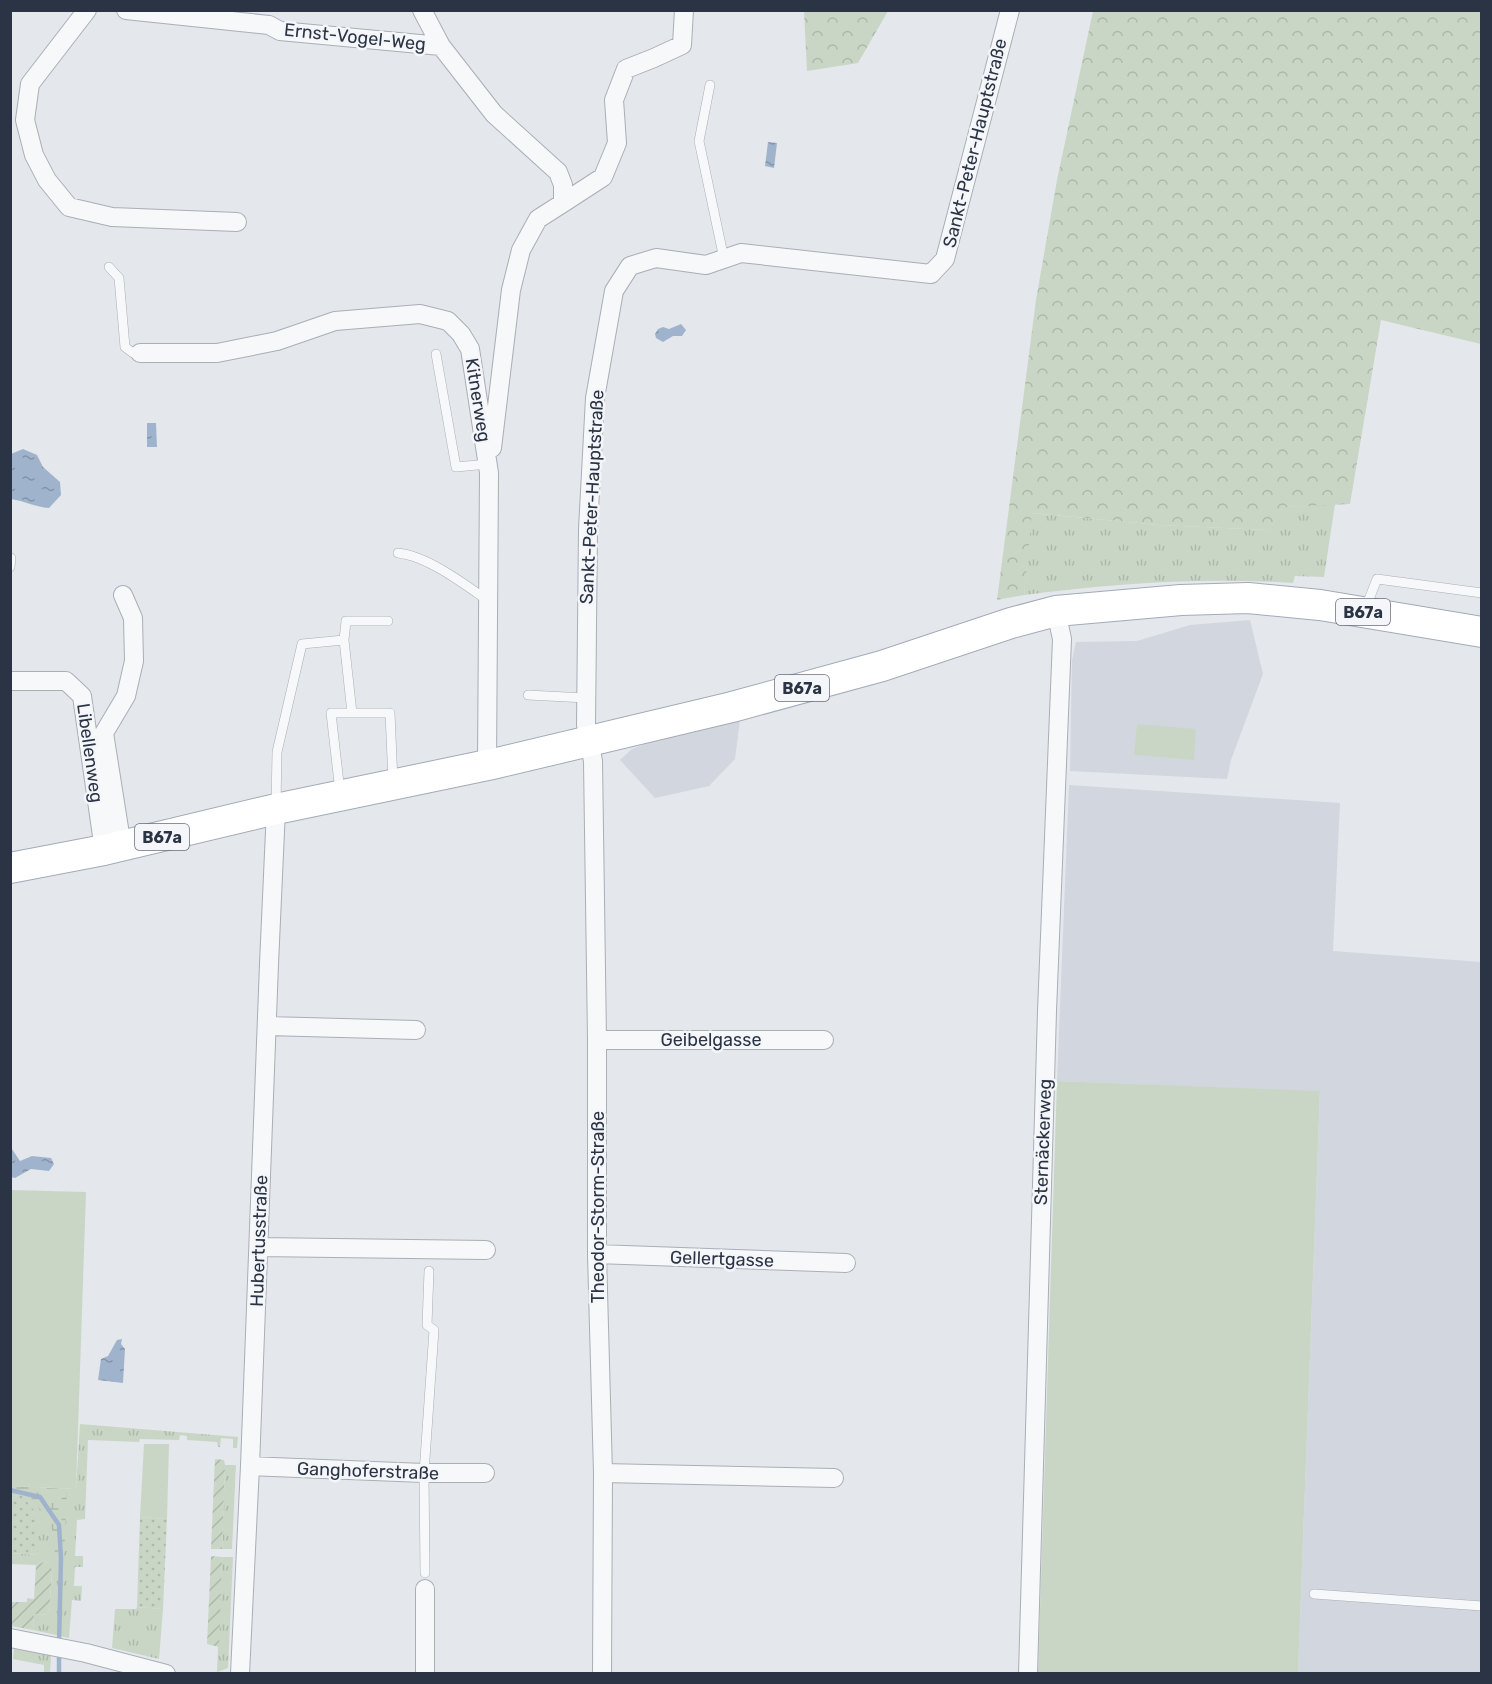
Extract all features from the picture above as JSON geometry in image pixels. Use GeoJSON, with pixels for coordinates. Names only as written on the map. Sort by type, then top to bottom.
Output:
{"type":"FeatureCollection","features":[{"type":"Feature","properties":{"kind":"main road","name":"B67a"},"geometry":{"type":"LineString","coordinates":[[10,868],[113,849],[276,809],[487,765],[732,707],[882,666],[1011,623],[1056,611],[1181,600],[1248,598],[1320,605],[1482,632]]}},
{"type":"Feature","properties":{"kind":"street"},"geometry":{"type":"LineString","coordinates":[[87,10],[30,84],[25,120],[33,155],[46,180],[69,207],[112,217],[237,222]]}},
{"type":"Feature","properties":{"kind":"street","name":"Ernst-Vogel-Weg"},"geometry":{"type":"LineString","coordinates":[[126,10],[268,18],[279,31],[441,46]]}},
{"type":"Feature","properties":{"kind":"street","name":"Ernst-Vogel-Weg"},"geometry":{"type":"LineString","coordinates":[[422,10],[441,46],[494,114],[558,172],[563,185],[562,203]]}},
{"type":"Feature","properties":{"kind":"street"},"geometry":{"type":"LineString","coordinates":[[489,468],[511,290],[521,250],[538,219],[603,177],[617,143],[614,100],[626,69],[682,45],[684,10]]}},
{"type":"Feature","properties":{"kind":"street","name":"Sankt-Peter-Hauptstraße"},"geometry":{"type":"LineString","coordinates":[[589,741],[586,725],[588,529],[595,398],[614,291],[630,266],[656,258],[706,265],[741,253],[931,274],[945,259],[1010,10]]}},
{"type":"Feature","properties":{"kind":"street","name":"Kitnerweg"},"geometry":{"type":"LineString","coordinates":[[140,353],[217,353],[277,341],[335,321],[420,314],[448,321],[460,334],[470,349],[489,468],[487,765]]}},
{"type":"Feature","properties":{"kind":"street"},"geometry":{"type":"LineString","coordinates":[[113,849],[104,733],[126,696],[134,661],[133,618],[123,595]]}},
{"type":"Feature","properties":{"kind":"street","name":"Sternäckerweg"},"geometry":{"type":"LineString","coordinates":[[1028,1674],[1047,1011],[1062,639],[1056,611]]}},
{"type":"Feature","properties":{"kind":"street","name":"Libellenweg"},"geometry":{"type":"LineString","coordinates":[[10,681],[66,681],[82,696],[113,849]]}},
{"type":"Feature","properties":{"kind":"street","name":"Theodor-Storm-Straße"},"geometry":{"type":"LineString","coordinates":[[589,741],[594,761],[597,1254],[603,1473],[602,1674]]}},
{"type":"Feature","properties":{"kind":"street","name":"Hubertusstraße"},"geometry":{"type":"LineString","coordinates":[[240,1674],[276,809]]}},
{"type":"Feature","properties":{"kind":"street"},"geometry":{"type":"LineString","coordinates":[[267,1026],[416,1030]]}},
{"type":"Feature","properties":{"kind":"street","name":"Geibelgasse"},"geometry":{"type":"LineString","coordinates":[[597,1040],[824,1040]]}},
{"type":"Feature","properties":{"kind":"street"},"geometry":{"type":"LineString","coordinates":[[259,1247],[486,1251]]}},
{"type":"Feature","properties":{"kind":"street","name":"Gellertgasse"},"geometry":{"type":"LineString","coordinates":[[597,1254],[846,1263]]}},
{"type":"Feature","properties":{"kind":"street","name":"Ganghoferstraße"},"geometry":{"type":"LineString","coordinates":[[250,1466],[424,1473],[485,1473]]}},
{"type":"Feature","properties":{"kind":"street"},"geometry":{"type":"LineString","coordinates":[[603,1473],[834,1478]]}},
{"type":"Feature","properties":{"kind":"street"},"geometry":{"type":"LineString","coordinates":[[425,1581],[425,1674]]}},
{"type":"Feature","properties":{"kind":"street"},"geometry":{"type":"LineString","coordinates":[[10,1638],[166,1674]]}},
{"type":"Feature","properties":{"kind":"lane"},"geometry":{"type":"LineString","coordinates":[[710,85],[699,141],[724,259]]}},
{"type":"Feature","properties":{"kind":"lane"},"geometry":{"type":"LineString","coordinates":[[109,267],[119,278],[125,347],[133,353],[140,353]]}},
{"type":"Feature","properties":{"kind":"lane"},"geometry":{"type":"LineString","coordinates":[[436,354],[456,467],[489,468]]}},
{"type":"Feature","properties":{"kind":"lane"},"geometry":{"type":"LineString","coordinates":[[398,553],[411,554],[458,580],[487,600]]}},
{"type":"Feature","properties":{"kind":"lane"},"geometry":{"type":"LineString","coordinates":[[10,567],[11,558]]}},
{"type":"Feature","properties":{"kind":"lane"},"geometry":{"type":"LineString","coordinates":[[1364,612],[1377,579],[1482,593]]}},
{"type":"Feature","properties":{"kind":"lane"},"geometry":{"type":"LineString","coordinates":[[352,712],[344,640],[346,621],[388,621]]}},
{"type":"Feature","properties":{"kind":"lane"},"geometry":{"type":"LineString","coordinates":[[276,809],[277,752],[302,644],[344,640]]}},
{"type":"Feature","properties":{"kind":"lane"},"geometry":{"type":"LineString","coordinates":[[528,695],[586,698]]}},
{"type":"Feature","properties":{"kind":"lane"},"geometry":{"type":"LineString","coordinates":[[340,795],[331,713],[390,712],[393,784]]}},
{"type":"Feature","properties":{"kind":"lane"},"geometry":{"type":"LineString","coordinates":[[425,1581],[424,1473],[434,1330],[427,1325],[429,1271]]}},
{"type":"Feature","properties":{"kind":"lane"},"geometry":{"type":"LineString","coordinates":[[1314,1594],[1482,1606]]}},
{"type":"Feature","properties":{"kind":"shaded area"},"geometry":{"type":"Polygon","coordinates":[[[1250,620],[1263,674],[1231,760],[1227,779],[1070,771],[1072,660],[1076,642],[1137,641],[1190,625],[1250,620]]]}},
{"type":"Feature","properties":{"kind":"shaded area"},"geometry":{"type":"Polygon","coordinates":[[[740,719],[735,759],[709,786],[655,798],[620,760],[632,749],[645,744],[740,719]]]}},
{"type":"Feature","properties":{"kind":"shaded area"},"geometry":{"type":"Polygon","coordinates":[[[1069,785],[1340,803],[1333,951],[1481,962],[1481,1673],[1298,1673],[1320,1092],[1057,1081],[1069,785]]]}},
{"type":"Feature","properties":{"kind":"green space"},"geometry":{"type":"Polygon","coordinates":[[[804,10],[888,11],[858,63],[807,71],[804,10]]]}},
{"type":"Feature","properties":{"kind":"green space"},"geometry":{"type":"Polygon","coordinates":[[[1093,11],[1481,11],[1481,344],[1381,320],[1350,504],[1287,507],[1268,530],[1160,525],[1032,513],[1024,595],[997,600],[1036,300],[1057,180],[1093,11]]]}},
{"type":"Feature","properties":{"kind":"green space"},"geometry":{"type":"Polygon","coordinates":[[[1335,504],[1324,577],[1295,576],[1293,583],[1158,582],[1024,595],[1031,513],[1160,525],[1268,530],[1286,507],[1335,504]]]}},
{"type":"Feature","properties":{"kind":"green space"},"geometry":{"type":"Polygon","coordinates":[[[1137,724],[1196,729],[1194,760],[1134,755],[1137,724]]]}},
{"type":"Feature","properties":{"kind":"green space"},"geometry":{"type":"Polygon","coordinates":[[[1057,1081],[1320,1091],[1298,1673],[1038,1673],[1057,1081]]]}},
{"type":"Feature","properties":{"kind":"green space"},"geometry":{"type":"Polygon","coordinates":[[[10,1190],[86,1192],[76,1489],[11,1486],[10,1190]]]}},
{"type":"Feature","properties":{"kind":"green space"},"geometry":{"type":"Polygon","coordinates":[[[80,1424],[238,1437],[237,1448],[233,1448],[233,1439],[221,1438],[220,1447],[218,1447],[217,1442],[187,1440],[187,1436],[180,1435],[179,1440],[140,1439],[139,1442],[88,1440],[85,1519],[77,1520],[75,1556],[83,1556],[83,1567],[75,1567],[74,1586],[82,1586],[81,1601],[72,1600],[69,1638],[33,1630],[34,1614],[49,1615],[52,1571],[47,1561],[36,1565],[11,1564],[11,1553],[38,1555],[22,1496],[11,1495],[10,1486],[76,1489],[80,1424]]]}},
{"type":"Feature","properties":{"kind":"green space"},"geometry":{"type":"Polygon","coordinates":[[[144,1444],[169,1444],[167,1519],[140,1517],[144,1444]]]}},
{"type":"Feature","properties":{"kind":"green space"},"geometry":{"type":"Polygon","coordinates":[[[215,1459],[224,1460],[225,1465],[222,1549],[211,1549],[215,1459]]]}},
{"type":"Feature","properties":{"kind":"green space"},"geometry":{"type":"Polygon","coordinates":[[[225,1465],[236,1465],[232,1549],[222,1549],[225,1465]]]}},
{"type":"Feature","properties":{"kind":"green space"},"geometry":{"type":"Polygon","coordinates":[[[10,1486],[67,1489],[64,1558],[55,1557],[53,1534],[44,1514],[30,1501],[11,1495],[10,1486]]]}},
{"type":"Feature","properties":{"kind":"green space"},"geometry":{"type":"Polygon","coordinates":[[[11,1495],[22,1496],[36,1513],[38,1555],[11,1553],[11,1495]]]}},
{"type":"Feature","properties":{"kind":"green space"},"geometry":{"type":"Polygon","coordinates":[[[140,1517],[167,1519],[163,1609],[137,1607],[140,1517]]]}},
{"type":"Feature","properties":{"kind":"green space"},"geometry":{"type":"Polygon","coordinates":[[[211,1556],[222,1557],[219,1647],[207,1644],[211,1556]]]}},
{"type":"Feature","properties":{"kind":"green space"},"geometry":{"type":"Polygon","coordinates":[[[222,1557],[233,1557],[228,1668],[217,1672],[222,1557]]]}},
{"type":"Feature","properties":{"kind":"green space"},"geometry":{"type":"Polygon","coordinates":[[[47,1561],[52,1570],[49,1615],[34,1614],[33,1630],[11,1626],[11,1602],[27,1602],[27,1598],[34,1599],[36,1565],[47,1561]]]}},
{"type":"Feature","properties":{"kind":"green space"},"geometry":{"type":"Polygon","coordinates":[[[137,1607],[163,1609],[159,1659],[112,1648],[115,1609],[136,1609],[137,1607]]]}},
{"type":"Feature","properties":{"kind":"green space"},"geometry":{"type":"Polygon","coordinates":[[[14,1649],[51,1655],[50,1673],[44,1673],[44,1665],[13,1659],[14,1649]]]}},
{"type":"Feature","properties":{"kind":"water"},"geometry":{"type":"Polygon","coordinates":[[[768,142],[777,143],[774,168],[765,166],[768,142]]]}},
{"type":"Feature","properties":{"kind":"water"},"geometry":{"type":"Polygon","coordinates":[[[681,324],[686,330],[682,336],[673,336],[663,342],[656,338],[655,334],[658,329],[663,327],[669,329],[681,324]]]}},
{"type":"Feature","properties":{"kind":"water"},"geometry":{"type":"Polygon","coordinates":[[[147,423],[156,423],[157,447],[147,447],[147,423]]]}},
{"type":"Feature","properties":{"kind":"water"},"geometry":{"type":"Polygon","coordinates":[[[23,449],[37,455],[43,467],[60,482],[61,495],[49,508],[11,499],[11,454],[23,449]]]}},
{"type":"Feature","properties":{"kind":"water"},"geometry":{"type":"Polygon","coordinates":[[[10,1146],[20,1161],[32,1156],[51,1158],[54,1164],[49,1171],[31,1169],[15,1178],[11,1177],[10,1146]]]}},
{"type":"Feature","properties":{"kind":"water"},"geometry":{"type":"Polygon","coordinates":[[[122,1339],[121,1344],[125,1349],[123,1383],[98,1380],[101,1359],[108,1356],[117,1340],[122,1339]]]}},
{"type":"Feature","properties":{"kind":"waterway"},"geometry":{"type":"LineString","coordinates":[[10,1490],[40,1497],[59,1525],[61,1558],[59,1644]]}},
{"type":"Feature","properties":{"kind":"waterway"},"geometry":{"type":"LineString","coordinates":[[59,1652],[59,1674]]}}]}
